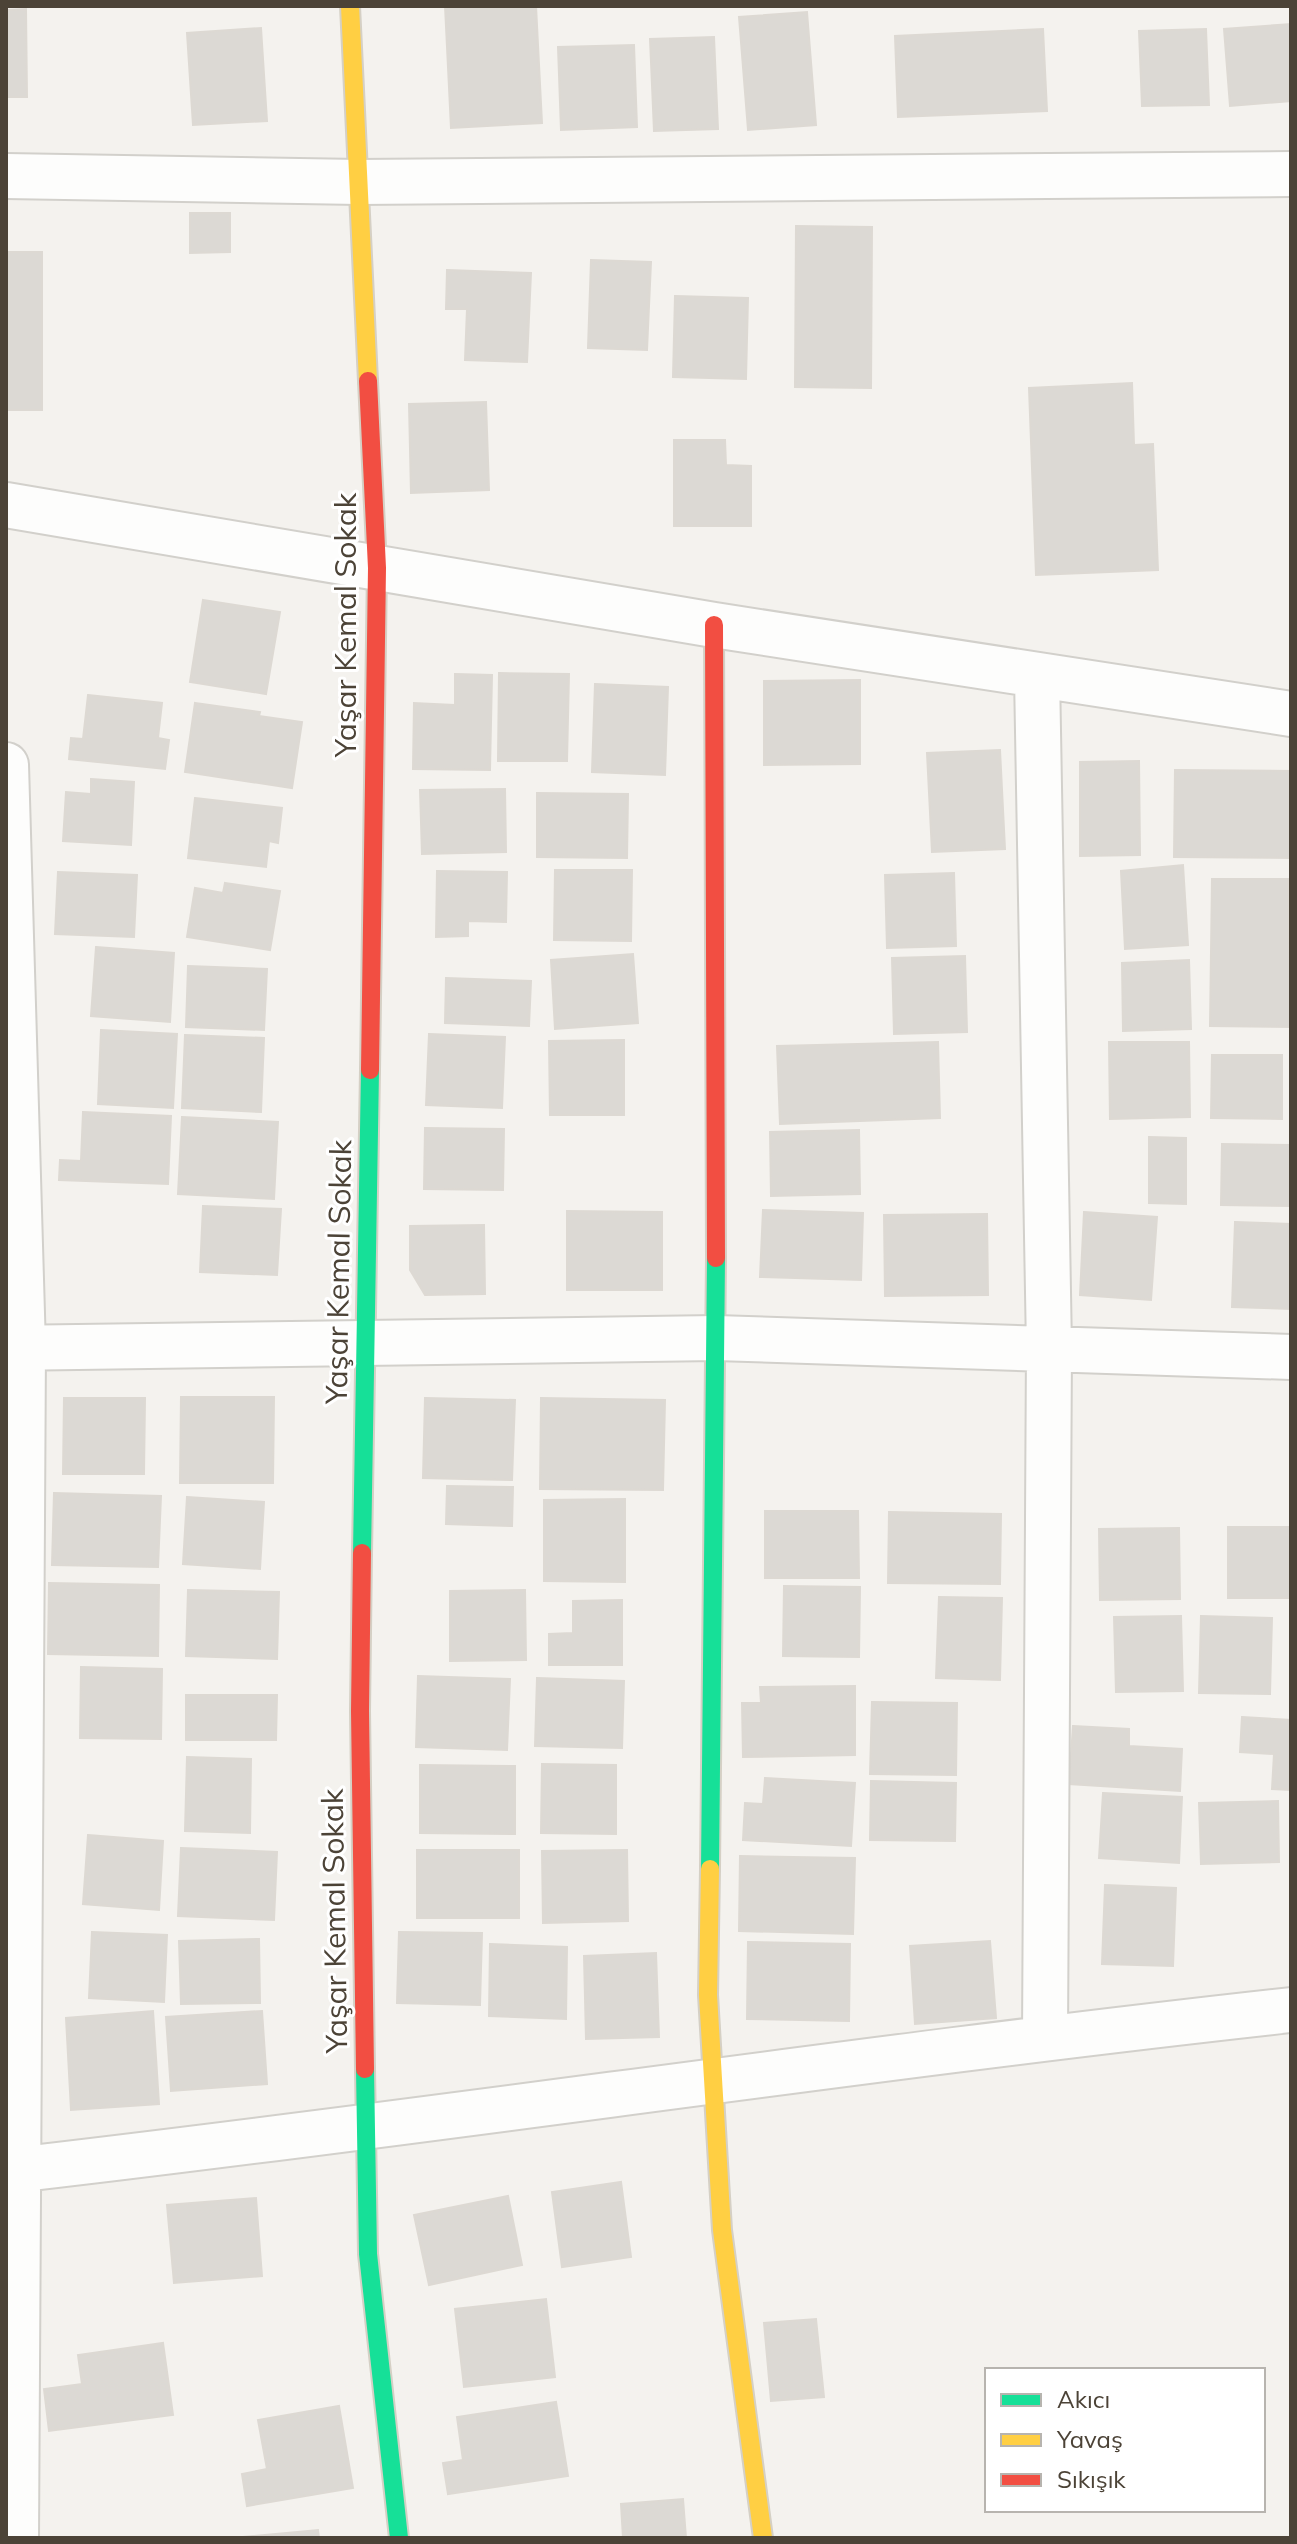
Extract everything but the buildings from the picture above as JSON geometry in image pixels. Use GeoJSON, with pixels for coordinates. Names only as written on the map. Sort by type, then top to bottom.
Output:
{"type":"FeatureCollection","features":[{"type":"Feature","properties":{"kind":"street","name":"Yaşar Kemal Sokak"},"geometry":{"type":"LineString","coordinates":[[350,6],[377,568],[360,1711],[368,2254],[399,2538]]}},
{"type":"Feature","properties":{"kind":"street"},"geometry":{"type":"LineString","coordinates":[[6,176],[359,182],[1291,174]]}},
{"type":"Feature","properties":{"kind":"street"},"geometry":{"type":"LineString","coordinates":[[6,505],[714,625],[1291,714]]}},
{"type":"Feature","properties":{"kind":"street"},"geometry":{"type":"LineString","coordinates":[[714,625],[716,1338],[708,1995],[722,2230],[763,2538]]}},
{"type":"Feature","properties":{"kind":"street"},"geometry":{"type":"LineString","coordinates":[[1037,675],[1049,1348],[1045,2037]]}},
{"type":"Feature","properties":{"kind":"street"},"geometry":{"type":"LineString","coordinates":[[6,765],[14,1348],[11,2171],[16,2538]]}},
{"type":"Feature","properties":{"kind":"street"},"geometry":{"type":"LineString","coordinates":[[14,1348],[716,1338],[1291,1357]]}},
{"type":"Feature","properties":{"kind":"street"},"geometry":{"type":"LineString","coordinates":[[11,2171],[366,2128],[713,2079],[1045,2037],[1291,2010]]}},
{"type":"Feature","properties":{"kind":"traffic: fast"},"geometry":{"type":"LineString","coordinates":[[362,1553],[370,1070]]}},
{"type":"Feature","properties":{"kind":"traffic: fast"},"geometry":{"type":"LineString","coordinates":[[710,1869],[716,1258]]}},
{"type":"Feature","properties":{"kind":"traffic: fast"},"geometry":{"type":"LineString","coordinates":[[365,2069],[368,2254],[399,2538]]}},
{"type":"Feature","properties":{"kind":"traffic: slow"},"geometry":{"type":"LineString","coordinates":[[350,6],[368,381]]}},
{"type":"Feature","properties":{"kind":"traffic: slow"},"geometry":{"type":"LineString","coordinates":[[710,1869],[708,1995],[722,2230],[763,2538]]}},
{"type":"Feature","properties":{"kind":"traffic: jam"},"geometry":{"type":"LineString","coordinates":[[368,381],[377,568],[370,1070]]}},
{"type":"Feature","properties":{"kind":"traffic: jam"},"geometry":{"type":"LineString","coordinates":[[714,625],[716,1258]]}},
{"type":"Feature","properties":{"kind":"traffic: jam"},"geometry":{"type":"LineString","coordinates":[[362,1553],[360,1711],[365,2069]]}}]}
